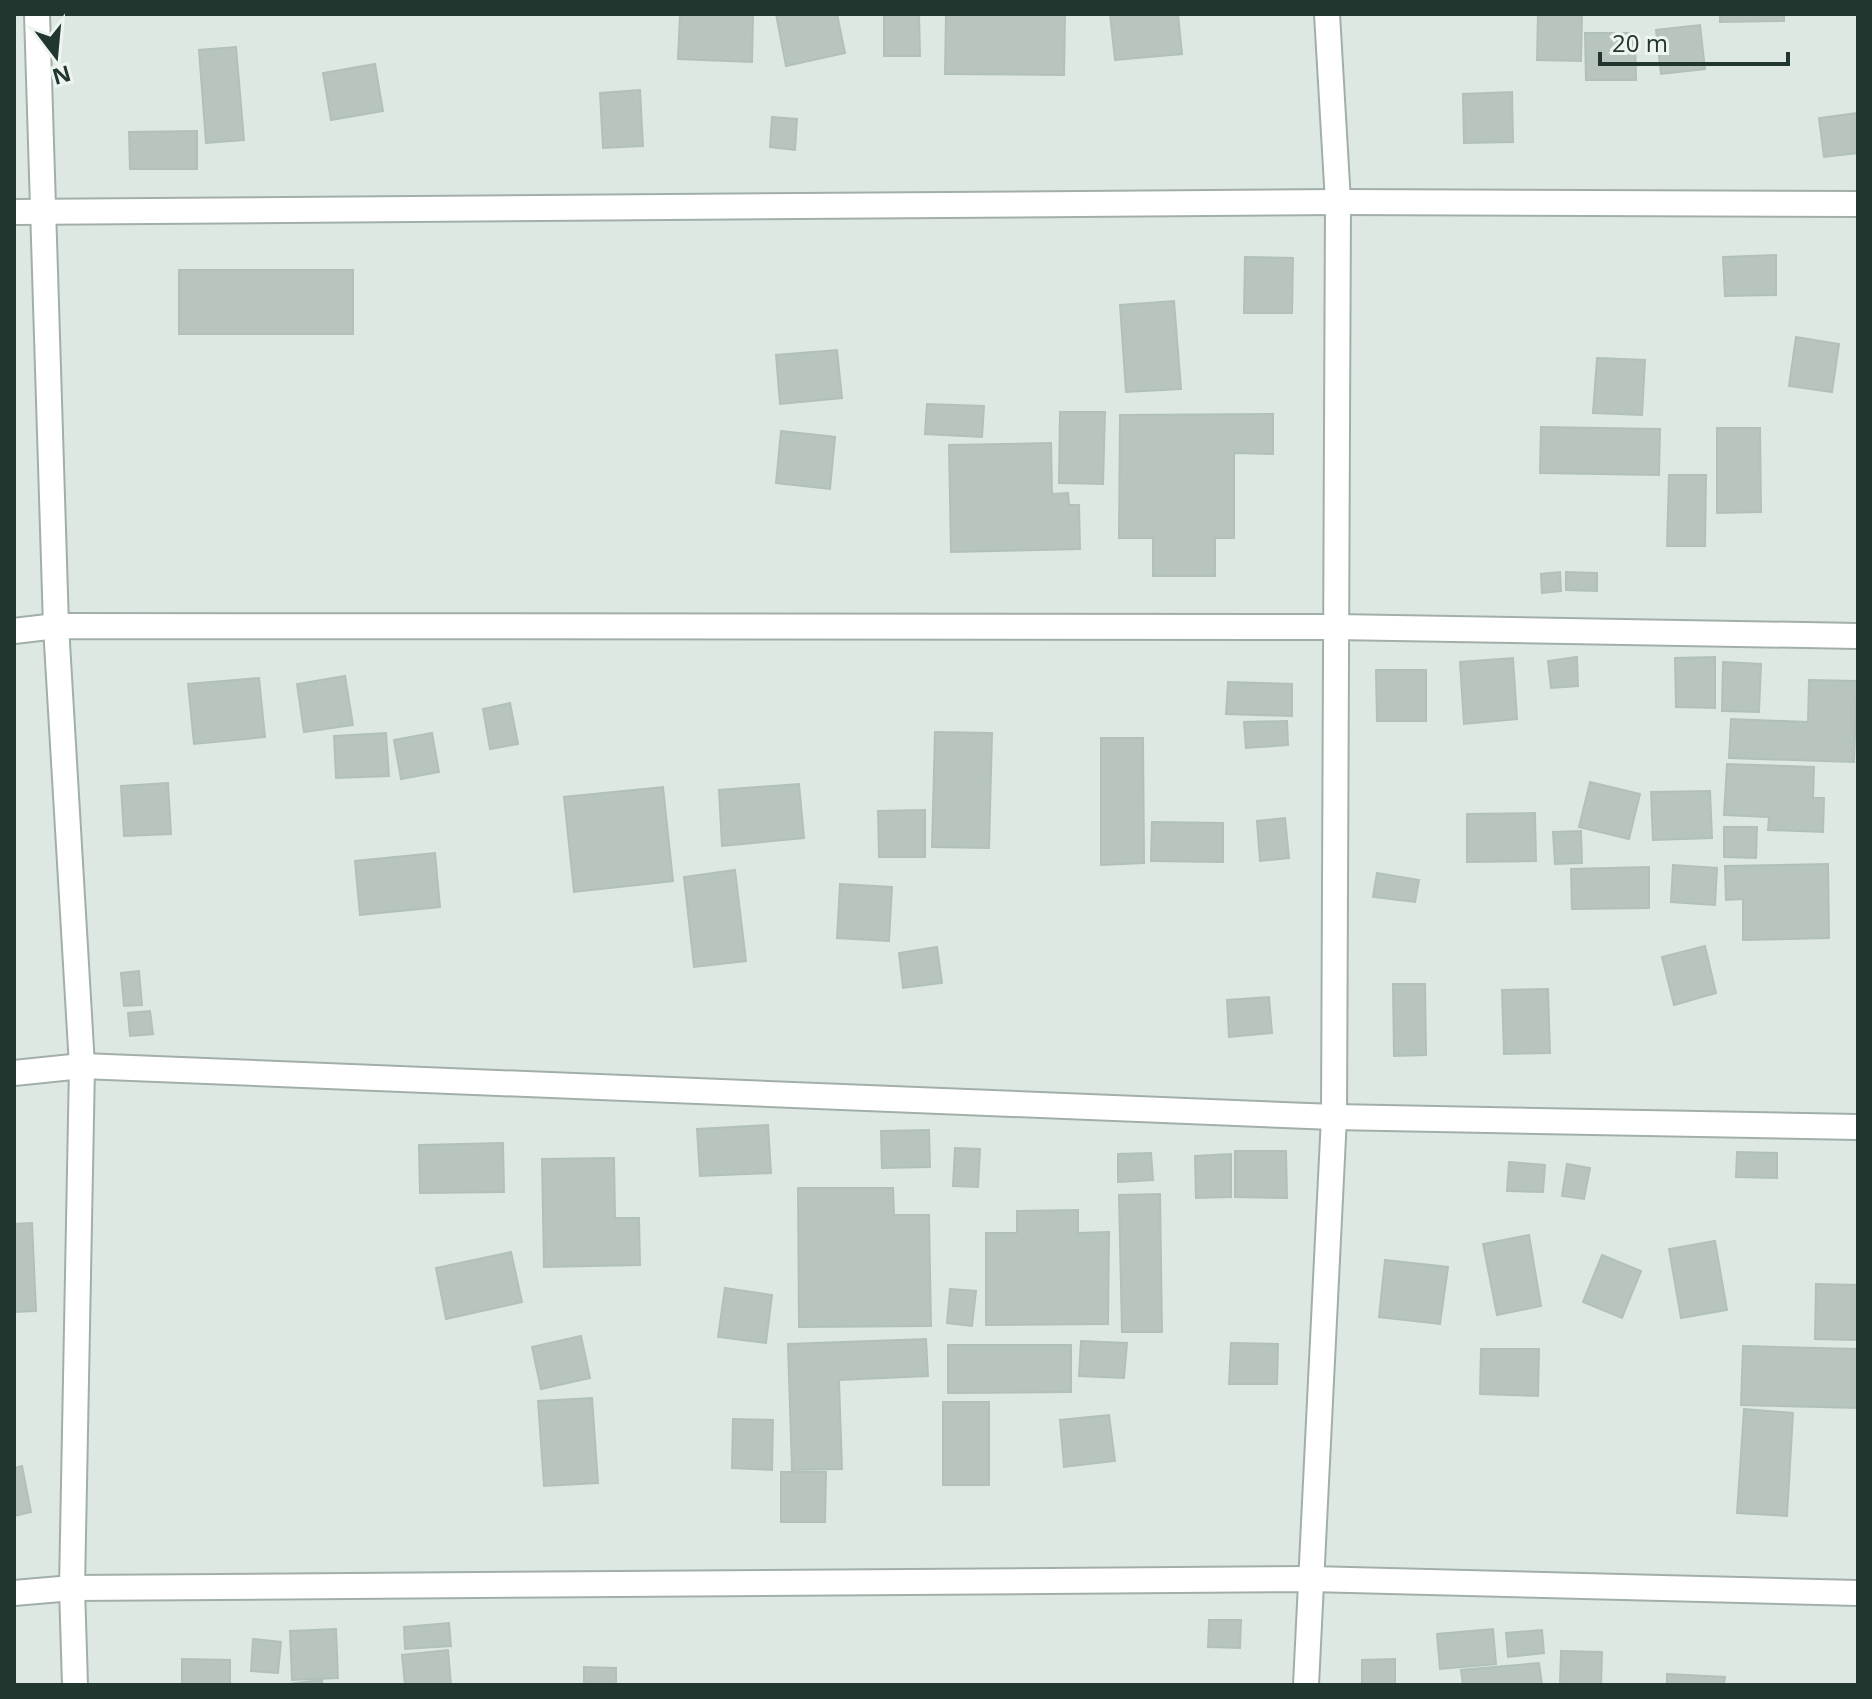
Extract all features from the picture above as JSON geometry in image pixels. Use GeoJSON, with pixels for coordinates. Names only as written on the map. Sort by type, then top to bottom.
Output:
{"type":"FeatureCollection","features":[{"type":"Feature","properties":{"kind":"street"},"geometry":{"type":"LineString","coordinates":[[37,14],[56,626],[82,1066],[72,1588],[75,1685]]}},
{"type":"Feature","properties":{"kind":"street"},"geometry":{"type":"LineString","coordinates":[[1306,1685],[1334,1117],[1338,202],[1327,14]]}},
{"type":"Feature","properties":{"kind":"street"},"geometry":{"type":"LineString","coordinates":[[14,212],[1338,202],[1858,204]]}},
{"type":"Feature","properties":{"kind":"street"},"geometry":{"type":"LineString","coordinates":[[14,631],[56,626],[1336,627],[1858,636]]}},
{"type":"Feature","properties":{"kind":"street"},"geometry":{"type":"LineString","coordinates":[[14,1073],[82,1066],[1334,1117],[1858,1127]]}},
{"type":"Feature","properties":{"kind":"street"},"geometry":{"type":"LineString","coordinates":[[14,1593],[72,1588],[1311,1579],[1858,1593]]}},
{"type":"Feature","properties":{"kind":"building"},"geometry":{"type":"Polygon","coordinates":[[[680,14],[753,14],[752,62],[678,59],[680,14]]]}},
{"type":"Feature","properties":{"kind":"building"},"geometry":{"type":"Polygon","coordinates":[[[776,14],[837,14],[845,53],[786,66],[776,14]]]}},
{"type":"Feature","properties":{"kind":"building"},"geometry":{"type":"Polygon","coordinates":[[[884,14],[919,14],[920,56],[884,56],[884,14]]]}},
{"type":"Feature","properties":{"kind":"building"},"geometry":{"type":"Polygon","coordinates":[[[946,14],[1065,14],[1064,75],[945,74],[946,14]]]}},
{"type":"Feature","properties":{"kind":"building"},"geometry":{"type":"Polygon","coordinates":[[[1110,14],[1178,14],[1182,54],[1115,60],[1110,14]]]}},
{"type":"Feature","properties":{"kind":"building"},"geometry":{"type":"Polygon","coordinates":[[[1538,14],[1582,14],[1581,61],[1537,60],[1538,14]]]}},
{"type":"Feature","properties":{"kind":"building"},"geometry":{"type":"Polygon","coordinates":[[[1720,14],[1784,14],[1784,21],[1720,22],[1720,14]]]}},
{"type":"Feature","properties":{"kind":"building"},"geometry":{"type":"Polygon","coordinates":[[[1700,25],[1705,69],[1661,74],[1656,30],[1700,25]]]}},
{"type":"Feature","properties":{"kind":"building"},"geometry":{"type":"Polygon","coordinates":[[[1585,33],[1635,33],[1636,80],[1586,80],[1585,33]]]}},
{"type":"Feature","properties":{"kind":"building"},"geometry":{"type":"Polygon","coordinates":[[[236,47],[244,140],[206,143],[199,50],[236,47]]]}},
{"type":"Feature","properties":{"kind":"building"},"geometry":{"type":"Polygon","coordinates":[[[375,64],[383,111],[331,120],[323,73],[375,64]]]}},
{"type":"Feature","properties":{"kind":"building"},"geometry":{"type":"Polygon","coordinates":[[[640,90],[643,146],[603,148],[600,93],[640,90]]]}},
{"type":"Feature","properties":{"kind":"building"},"geometry":{"type":"Polygon","coordinates":[[[1512,92],[1513,142],[1464,143],[1463,94],[1512,92]]]}},
{"type":"Feature","properties":{"kind":"building"},"geometry":{"type":"Polygon","coordinates":[[[1858,113],[1858,153],[1824,157],[1819,118],[1858,113]]]}},
{"type":"Feature","properties":{"kind":"building"},"geometry":{"type":"Polygon","coordinates":[[[772,117],[797,119],[795,150],[770,147],[772,117]]]}},
{"type":"Feature","properties":{"kind":"building"},"geometry":{"type":"Polygon","coordinates":[[[197,131],[197,169],[130,169],[129,132],[197,131]]]}},
{"type":"Feature","properties":{"kind":"building"},"geometry":{"type":"Polygon","coordinates":[[[1776,255],[1776,295],[1725,296],[1723,257],[1776,255]]]}},
{"type":"Feature","properties":{"kind":"building"},"geometry":{"type":"Polygon","coordinates":[[[1245,257],[1293,258],[1292,313],[1244,313],[1245,257]]]}},
{"type":"Feature","properties":{"kind":"building"},"geometry":{"type":"Polygon","coordinates":[[[179,270],[353,270],[353,334],[179,334],[179,270]]]}},
{"type":"Feature","properties":{"kind":"building"},"geometry":{"type":"Polygon","coordinates":[[[1174,301],[1181,389],[1126,392],[1120,305],[1174,301]]]}},
{"type":"Feature","properties":{"kind":"building"},"geometry":{"type":"Polygon","coordinates":[[[1796,337],[1839,344],[1832,392],[1789,386],[1796,337]]]}},
{"type":"Feature","properties":{"kind":"building"},"geometry":{"type":"Polygon","coordinates":[[[837,350],[842,398],[780,404],[776,355],[837,350]]]}},
{"type":"Feature","properties":{"kind":"building"},"geometry":{"type":"Polygon","coordinates":[[[1597,358],[1645,360],[1642,415],[1593,413],[1597,358]]]}},
{"type":"Feature","properties":{"kind":"building"},"geometry":{"type":"Polygon","coordinates":[[[927,404],[984,406],[982,437],[925,434],[927,404]]]}},
{"type":"Feature","properties":{"kind":"building"},"geometry":{"type":"Polygon","coordinates":[[[1060,412],[1105,412],[1103,484],[1059,483],[1060,412]]]}},
{"type":"Feature","properties":{"kind":"building"},"geometry":{"type":"Polygon","coordinates":[[[1273,414],[1273,454],[1234,453],[1234,538],[1215,538],[1215,576],[1153,576],[1153,538],[1119,538],[1120,415],[1273,414]]]}},
{"type":"Feature","properties":{"kind":"building"},"geometry":{"type":"Polygon","coordinates":[[[1541,427],[1660,429],[1659,475],[1540,473],[1541,427]]]}},
{"type":"Feature","properties":{"kind":"building"},"geometry":{"type":"Polygon","coordinates":[[[1717,428],[1760,428],[1761,512],[1717,513],[1717,428]]]}},
{"type":"Feature","properties":{"kind":"building"},"geometry":{"type":"Polygon","coordinates":[[[781,431],[835,437],[830,489],[776,483],[781,431]]]}},
{"type":"Feature","properties":{"kind":"building"},"geometry":{"type":"Polygon","coordinates":[[[1051,443],[1052,494],[1068,493],[1069,505],[1079,505],[1080,549],[951,552],[949,445],[1051,443]]]}},
{"type":"Feature","properties":{"kind":"building"},"geometry":{"type":"Polygon","coordinates":[[[1669,475],[1706,475],[1705,546],[1667,546],[1669,475]]]}},
{"type":"Feature","properties":{"kind":"building"},"geometry":{"type":"Polygon","coordinates":[[[1560,572],[1561,591],[1542,593],[1541,574],[1560,572]]]}},
{"type":"Feature","properties":{"kind":"building"},"geometry":{"type":"Polygon","coordinates":[[[1566,572],[1597,573],[1597,591],[1566,590],[1566,572]]]}},
{"type":"Feature","properties":{"kind":"building"},"geometry":{"type":"Polygon","coordinates":[[[1577,657],[1578,686],[1551,688],[1548,661],[1577,657]]]}},
{"type":"Feature","properties":{"kind":"building"},"geometry":{"type":"Polygon","coordinates":[[[1715,657],[1715,708],[1676,707],[1675,658],[1715,657]]]}},
{"type":"Feature","properties":{"kind":"building"},"geometry":{"type":"Polygon","coordinates":[[[1513,658],[1517,719],[1464,724],[1460,662],[1513,658]]]}},
{"type":"Feature","properties":{"kind":"building"},"geometry":{"type":"Polygon","coordinates":[[[1723,662],[1761,664],[1759,712],[1722,711],[1723,662]]]}},
{"type":"Feature","properties":{"kind":"building"},"geometry":{"type":"Polygon","coordinates":[[[1376,670],[1426,670],[1426,721],[1377,721],[1376,670]]]}},
{"type":"Feature","properties":{"kind":"building"},"geometry":{"type":"Polygon","coordinates":[[[345,676],[353,725],[304,732],[297,684],[345,676]]]}},
{"type":"Feature","properties":{"kind":"building"},"geometry":{"type":"Polygon","coordinates":[[[259,678],[265,737],[194,744],[188,684],[259,678]]]}},
{"type":"Feature","properties":{"kind":"building"},"geometry":{"type":"Polygon","coordinates":[[[1809,680],[1857,681],[1854,762],[1729,758],[1731,719],[1808,722],[1809,680]]]}},
{"type":"Feature","properties":{"kind":"building"},"geometry":{"type":"Polygon","coordinates":[[[1228,682],[1292,684],[1292,716],[1226,714],[1228,682]]]}},
{"type":"Feature","properties":{"kind":"building"},"geometry":{"type":"Polygon","coordinates":[[[510,703],[518,744],[490,749],[483,709],[510,703]]]}},
{"type":"Feature","properties":{"kind":"building"},"geometry":{"type":"Polygon","coordinates":[[[1287,721],[1288,745],[1246,748],[1244,722],[1287,721]]]}},
{"type":"Feature","properties":{"kind":"building"},"geometry":{"type":"Polygon","coordinates":[[[935,732],[992,733],[989,848],[932,847],[935,732]]]}},
{"type":"Feature","properties":{"kind":"building"},"geometry":{"type":"Polygon","coordinates":[[[386,733],[389,776],[336,778],[334,736],[386,733]]]}},
{"type":"Feature","properties":{"kind":"building"},"geometry":{"type":"Polygon","coordinates":[[[432,733],[439,772],[401,779],[394,740],[432,733]]]}},
{"type":"Feature","properties":{"kind":"building"},"geometry":{"type":"Polygon","coordinates":[[[1101,738],[1143,738],[1144,863],[1101,865],[1101,738]]]}},
{"type":"Feature","properties":{"kind":"building"},"geometry":{"type":"Polygon","coordinates":[[[1727,764],[1814,767],[1813,798],[1824,798],[1823,832],[1768,830],[1769,817],[1724,815],[1727,764]]]}},
{"type":"Feature","properties":{"kind":"building"},"geometry":{"type":"Polygon","coordinates":[[[1590,782],[1640,794],[1629,839],[1579,827],[1590,782]]]}},
{"type":"Feature","properties":{"kind":"building"},"geometry":{"type":"Polygon","coordinates":[[[168,783],[171,834],[124,836],[121,786],[168,783]]]}},
{"type":"Feature","properties":{"kind":"building"},"geometry":{"type":"Polygon","coordinates":[[[799,784],[804,838],[722,846],[719,790],[799,784]]]}},
{"type":"Feature","properties":{"kind":"building"},"geometry":{"type":"Polygon","coordinates":[[[663,787],[673,881],[574,892],[564,797],[663,787]]]}},
{"type":"Feature","properties":{"kind":"building"},"geometry":{"type":"Polygon","coordinates":[[[1710,791],[1712,838],[1653,840],[1651,792],[1710,791]]]}},
{"type":"Feature","properties":{"kind":"building"},"geometry":{"type":"Polygon","coordinates":[[[925,810],[925,857],[879,857],[878,811],[925,810]]]}},
{"type":"Feature","properties":{"kind":"building"},"geometry":{"type":"Polygon","coordinates":[[[1535,813],[1536,861],[1467,862],[1467,814],[1535,813]]]}},
{"type":"Feature","properties":{"kind":"building"},"geometry":{"type":"Polygon","coordinates":[[[1285,818],[1289,858],[1260,861],[1257,821],[1285,818]]]}},
{"type":"Feature","properties":{"kind":"building"},"geometry":{"type":"Polygon","coordinates":[[[1152,822],[1223,823],[1223,862],[1151,861],[1152,822]]]}},
{"type":"Feature","properties":{"kind":"building"},"geometry":{"type":"Polygon","coordinates":[[[1724,827],[1757,827],[1756,858],[1724,857],[1724,827]]]}},
{"type":"Feature","properties":{"kind":"building"},"geometry":{"type":"Polygon","coordinates":[[[1581,831],[1582,863],[1555,864],[1553,832],[1581,831]]]}},
{"type":"Feature","properties":{"kind":"building"},"geometry":{"type":"Polygon","coordinates":[[[435,853],[440,907],[360,915],[355,861],[435,853]]]}},
{"type":"Feature","properties":{"kind":"building"},"geometry":{"type":"Polygon","coordinates":[[[1828,864],[1829,938],[1743,940],[1743,899],[1726,900],[1725,866],[1828,864]]]}},
{"type":"Feature","properties":{"kind":"building"},"geometry":{"type":"Polygon","coordinates":[[[1673,865],[1717,868],[1715,905],[1671,902],[1673,865]]]}},
{"type":"Feature","properties":{"kind":"building"},"geometry":{"type":"Polygon","coordinates":[[[1649,867],[1649,908],[1572,909],[1571,869],[1649,867]]]}},
{"type":"Feature","properties":{"kind":"building"},"geometry":{"type":"Polygon","coordinates":[[[735,870],[746,961],[694,967],[684,877],[735,870]]]}},
{"type":"Feature","properties":{"kind":"building"},"geometry":{"type":"Polygon","coordinates":[[[1377,873],[1419,880],[1415,902],[1373,897],[1377,873]]]}},
{"type":"Feature","properties":{"kind":"building"},"geometry":{"type":"Polygon","coordinates":[[[840,884],[892,887],[889,941],[837,938],[840,884]]]}},
{"type":"Feature","properties":{"kind":"building"},"geometry":{"type":"Polygon","coordinates":[[[1705,946],[1716,993],[1674,1005],[1662,957],[1705,946]]]}},
{"type":"Feature","properties":{"kind":"building"},"geometry":{"type":"Polygon","coordinates":[[[937,947],[942,983],[903,988],[899,953],[937,947]]]}},
{"type":"Feature","properties":{"kind":"building"},"geometry":{"type":"Polygon","coordinates":[[[139,971],[142,1005],[124,1006],[121,973],[139,971]]]}},
{"type":"Feature","properties":{"kind":"building"},"geometry":{"type":"Polygon","coordinates":[[[1393,984],[1425,984],[1426,1055],[1394,1056],[1393,984]]]}},
{"type":"Feature","properties":{"kind":"building"},"geometry":{"type":"Polygon","coordinates":[[[1548,989],[1550,1053],[1504,1054],[1502,990],[1548,989]]]}},
{"type":"Feature","properties":{"kind":"building"},"geometry":{"type":"Polygon","coordinates":[[[1269,997],[1272,1033],[1229,1037],[1227,1000],[1269,997]]]}},
{"type":"Feature","properties":{"kind":"building"},"geometry":{"type":"Polygon","coordinates":[[[150,1011],[153,1034],[130,1036],[128,1013],[150,1011]]]}},
{"type":"Feature","properties":{"kind":"building"},"geometry":{"type":"Polygon","coordinates":[[[768,1125],[771,1173],[700,1176],[697,1129],[768,1125]]]}},
{"type":"Feature","properties":{"kind":"building"},"geometry":{"type":"Polygon","coordinates":[[[929,1130],[930,1167],[882,1168],[881,1131],[929,1130]]]}},
{"type":"Feature","properties":{"kind":"building"},"geometry":{"type":"Polygon","coordinates":[[[503,1143],[504,1192],[420,1193],[419,1145],[503,1143]]]}},
{"type":"Feature","properties":{"kind":"building"},"geometry":{"type":"Polygon","coordinates":[[[955,1148],[980,1149],[978,1187],[953,1186],[955,1148]]]}},
{"type":"Feature","properties":{"kind":"building"},"geometry":{"type":"Polygon","coordinates":[[[1235,1151],[1286,1151],[1287,1198],[1235,1197],[1235,1151]]]}},
{"type":"Feature","properties":{"kind":"building"},"geometry":{"type":"Polygon","coordinates":[[[1737,1152],[1777,1153],[1777,1178],[1736,1177],[1737,1152]]]}},
{"type":"Feature","properties":{"kind":"building"},"geometry":{"type":"Polygon","coordinates":[[[1151,1153],[1153,1180],[1118,1182],[1118,1154],[1151,1153]]]}},
{"type":"Feature","properties":{"kind":"building"},"geometry":{"type":"Polygon","coordinates":[[[1231,1154],[1231,1197],[1196,1198],[1195,1156],[1231,1154]]]}},
{"type":"Feature","properties":{"kind":"building"},"geometry":{"type":"Polygon","coordinates":[[[614,1158],[615,1218],[639,1218],[640,1265],[544,1267],[542,1159],[614,1158]]]}},
{"type":"Feature","properties":{"kind":"building"},"geometry":{"type":"Polygon","coordinates":[[[1509,1162],[1545,1165],[1543,1192],[1507,1191],[1509,1162]]]}},
{"type":"Feature","properties":{"kind":"building"},"geometry":{"type":"Polygon","coordinates":[[[1567,1164],[1590,1168],[1584,1199],[1562,1196],[1567,1164]]]}},
{"type":"Feature","properties":{"kind":"building"},"geometry":{"type":"Polygon","coordinates":[[[798,1188],[893,1188],[894,1215],[929,1215],[931,1326],[799,1327],[798,1188]]]}},
{"type":"Feature","properties":{"kind":"building"},"geometry":{"type":"Polygon","coordinates":[[[1160,1194],[1162,1332],[1122,1332],[1119,1195],[1160,1194]]]}},
{"type":"Feature","properties":{"kind":"building"},"geometry":{"type":"Polygon","coordinates":[[[1078,1210],[1078,1233],[1109,1232],[1108,1324],[986,1325],[986,1233],[1017,1233],[1017,1211],[1078,1210]]]}},
{"type":"Feature","properties":{"kind":"building"},"geometry":{"type":"Polygon","coordinates":[[[32,1223],[36,1311],[14,1312],[14,1224],[32,1223]]]}},
{"type":"Feature","properties":{"kind":"building"},"geometry":{"type":"Polygon","coordinates":[[[1529,1235],[1541,1306],[1497,1315],[1483,1244],[1529,1235]]]}},
{"type":"Feature","properties":{"kind":"building"},"geometry":{"type":"Polygon","coordinates":[[[1715,1241],[1727,1310],[1681,1318],[1669,1249],[1715,1241]]]}},
{"type":"Feature","properties":{"kind":"building"},"geometry":{"type":"Polygon","coordinates":[[[511,1252],[522,1302],[446,1319],[436,1268],[511,1252]]]}},
{"type":"Feature","properties":{"kind":"building"},"geometry":{"type":"Polygon","coordinates":[[[1602,1255],[1641,1271],[1622,1318],[1583,1302],[1602,1255]]]}},
{"type":"Feature","properties":{"kind":"building"},"geometry":{"type":"Polygon","coordinates":[[[1385,1260],[1448,1267],[1440,1324],[1379,1317],[1385,1260]]]}},
{"type":"Feature","properties":{"kind":"building"},"geometry":{"type":"Polygon","coordinates":[[[1816,1284],[1858,1285],[1858,1340],[1815,1339],[1816,1284]]]}},
{"type":"Feature","properties":{"kind":"building"},"geometry":{"type":"Polygon","coordinates":[[[725,1288],[772,1295],[766,1343],[718,1337],[725,1288]]]}},
{"type":"Feature","properties":{"kind":"building"},"geometry":{"type":"Polygon","coordinates":[[[950,1289],[976,1291],[972,1326],[947,1323],[950,1289]]]}},
{"type":"Feature","properties":{"kind":"building"},"geometry":{"type":"Polygon","coordinates":[[[581,1336],[590,1378],[541,1389],[532,1347],[581,1336]]]}},
{"type":"Feature","properties":{"kind":"building"},"geometry":{"type":"Polygon","coordinates":[[[926,1339],[928,1376],[839,1380],[842,1469],[792,1470],[788,1344],[926,1339]]]}},
{"type":"Feature","properties":{"kind":"building"},"geometry":{"type":"Polygon","coordinates":[[[1081,1341],[1127,1343],[1124,1378],[1079,1376],[1081,1341]]]}},
{"type":"Feature","properties":{"kind":"building"},"geometry":{"type":"Polygon","coordinates":[[[1231,1343],[1278,1344],[1277,1384],[1229,1384],[1231,1343]]]}},
{"type":"Feature","properties":{"kind":"building"},"geometry":{"type":"Polygon","coordinates":[[[948,1345],[1071,1345],[1071,1392],[948,1393],[948,1345]]]}},
{"type":"Feature","properties":{"kind":"building"},"geometry":{"type":"Polygon","coordinates":[[[1743,1346],[1858,1349],[1858,1408],[1741,1405],[1743,1346]]]}},
{"type":"Feature","properties":{"kind":"building"},"geometry":{"type":"Polygon","coordinates":[[[1481,1349],[1539,1349],[1538,1396],[1480,1394],[1481,1349]]]}},
{"type":"Feature","properties":{"kind":"building"},"geometry":{"type":"Polygon","coordinates":[[[592,1398],[598,1483],[544,1486],[538,1401],[592,1398]]]}},
{"type":"Feature","properties":{"kind":"building"},"geometry":{"type":"Polygon","coordinates":[[[943,1402],[989,1402],[989,1485],[943,1485],[943,1402]]]}},
{"type":"Feature","properties":{"kind":"building"},"geometry":{"type":"Polygon","coordinates":[[[1744,1409],[1793,1413],[1787,1516],[1737,1513],[1744,1409]]]}},
{"type":"Feature","properties":{"kind":"building"},"geometry":{"type":"Polygon","coordinates":[[[1109,1415],[1115,1461],[1064,1467],[1060,1420],[1109,1415]]]}},
{"type":"Feature","properties":{"kind":"building"},"geometry":{"type":"Polygon","coordinates":[[[733,1419],[773,1420],[772,1470],[732,1468],[733,1419]]]}},
{"type":"Feature","properties":{"kind":"building"},"geometry":{"type":"Polygon","coordinates":[[[22,1466],[31,1512],[14,1516],[14,1468],[22,1466]]]}},
{"type":"Feature","properties":{"kind":"building"},"geometry":{"type":"Polygon","coordinates":[[[781,1472],[826,1472],[825,1522],[781,1522],[781,1472]]]}},
{"type":"Feature","properties":{"kind":"building"},"geometry":{"type":"Polygon","coordinates":[[[1209,1620],[1241,1620],[1240,1648],[1208,1647],[1209,1620]]]}},
{"type":"Feature","properties":{"kind":"building"},"geometry":{"type":"Polygon","coordinates":[[[449,1623],[451,1646],[405,1649],[404,1627],[449,1623]]]}},
{"type":"Feature","properties":{"kind":"building"},"geometry":{"type":"Polygon","coordinates":[[[336,1629],[338,1678],[292,1680],[290,1631],[336,1629]]]}},
{"type":"Feature","properties":{"kind":"building"},"geometry":{"type":"Polygon","coordinates":[[[1493,1629],[1496,1664],[1440,1669],[1437,1634],[1493,1629]]]}},
{"type":"Feature","properties":{"kind":"building"},"geometry":{"type":"Polygon","coordinates":[[[1542,1630],[1544,1653],[1508,1657],[1506,1633],[1542,1630]]]}},
{"type":"Feature","properties":{"kind":"building"},"geometry":{"type":"Polygon","coordinates":[[[253,1639],[281,1642],[278,1673],[251,1671],[253,1639]]]}},
{"type":"Feature","properties":{"kind":"building"},"geometry":{"type":"Polygon","coordinates":[[[448,1650],[451,1685],[405,1685],[402,1655],[448,1650]]]}},
{"type":"Feature","properties":{"kind":"building"},"geometry":{"type":"Polygon","coordinates":[[[1561,1651],[1602,1652],[1601,1685],[1560,1685],[1561,1651]]]}},
{"type":"Feature","properties":{"kind":"building"},"geometry":{"type":"Polygon","coordinates":[[[182,1659],[230,1660],[230,1685],[182,1685],[182,1659]]]}},
{"type":"Feature","properties":{"kind":"building"},"geometry":{"type":"Polygon","coordinates":[[[1395,1659],[1395,1685],[1362,1685],[1362,1660],[1395,1659]]]}},
{"type":"Feature","properties":{"kind":"building"},"geometry":{"type":"Polygon","coordinates":[[[1539,1663],[1542,1685],[1463,1685],[1461,1670],[1539,1663]]]}},
{"type":"Feature","properties":{"kind":"building"},"geometry":{"type":"Polygon","coordinates":[[[584,1667],[616,1668],[616,1685],[584,1685],[584,1667]]]}},
{"type":"Feature","properties":{"kind":"building"},"geometry":{"type":"Polygon","coordinates":[[[1667,1674],[1725,1677],[1724,1685],[1667,1685],[1667,1674]]]}},
{"type":"Feature","properties":{"kind":"building"},"geometry":{"type":"Polygon","coordinates":[[[322,1680],[322,1685],[289,1685],[289,1684],[322,1680]]]}}]}
